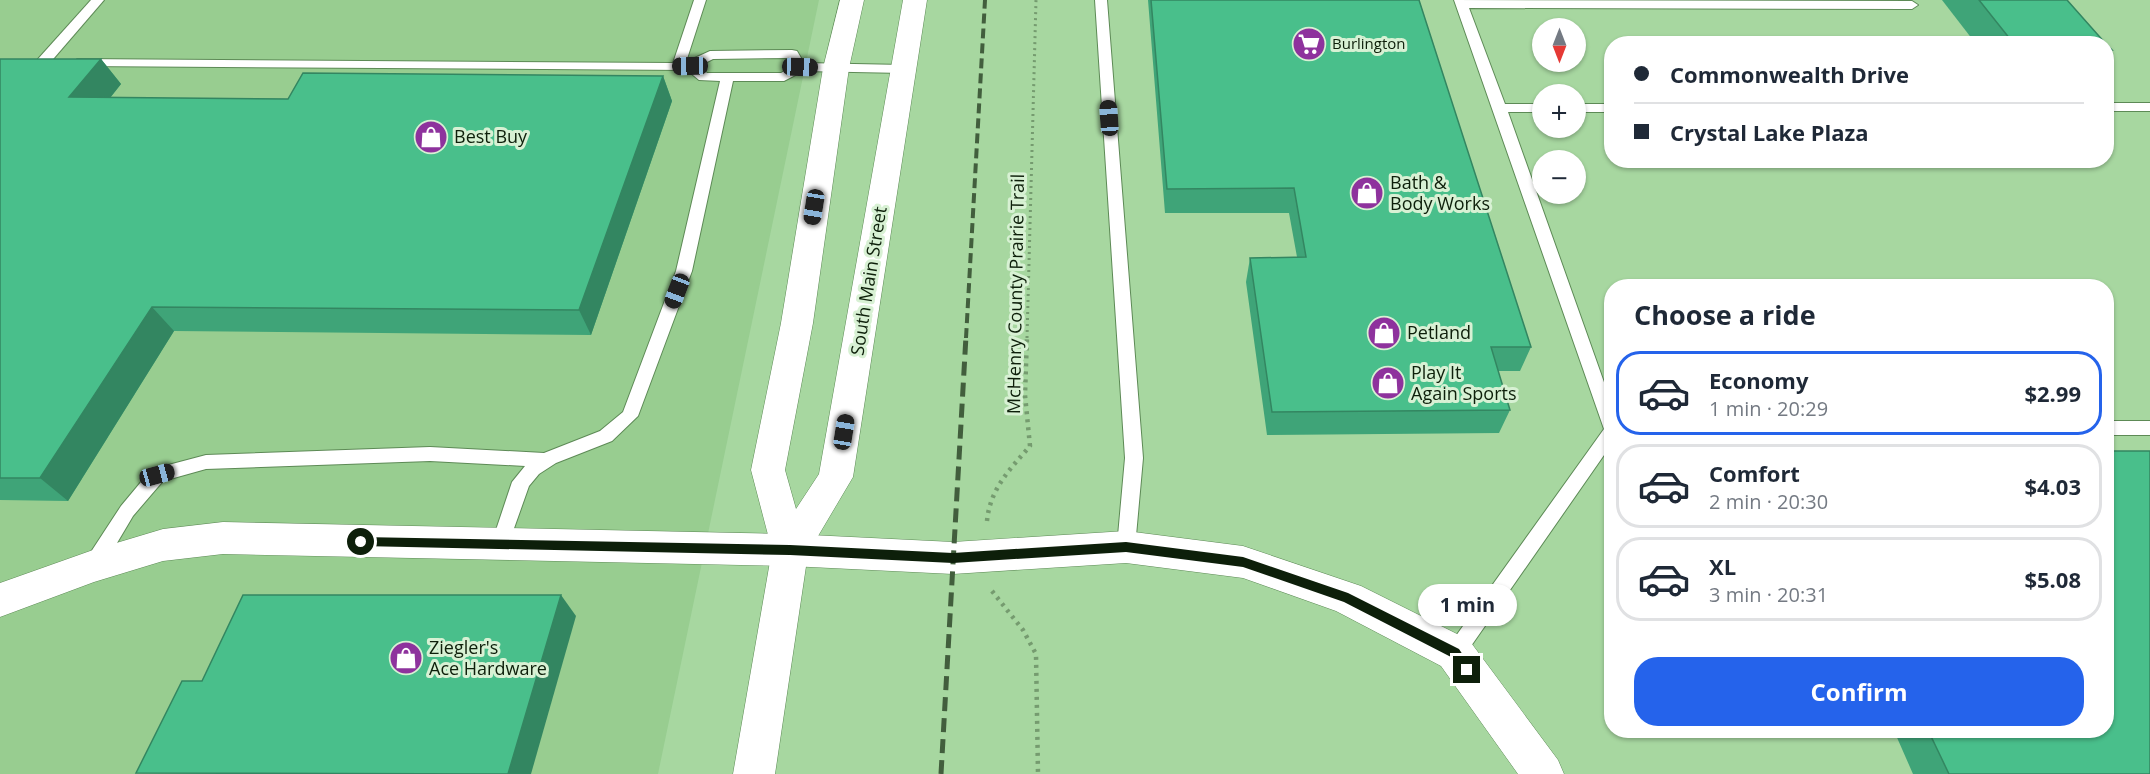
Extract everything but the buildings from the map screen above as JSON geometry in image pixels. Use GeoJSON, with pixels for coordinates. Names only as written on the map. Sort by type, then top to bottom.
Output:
{"type":"FeatureCollection","features":[{"type":"Feature","properties":{"kind":"street","name":"South Main Street"},"geometry":{"type":"LineString","coordinates":[[790,550],[768,470],[796,323],[836,68],[852,0]]}},
{"type":"Feature","properties":{"kind":"street","name":"South Main Street"},"geometry":{"type":"LineString","coordinates":[[754,774],[790,550],[836,477],[915,0]]}},
{"type":"Feature","properties":{"kind":"street"},"geometry":{"type":"LineString","coordinates":[[0,600],[93,566],[163,545],[223,538],[790,550],[953,558],[1126,547],[1243,562],[1348,598],[1455,653],[1543,774]]}},
{"type":"Feature","properties":{"kind":"lane"},"geometry":{"type":"LineString","coordinates":[[98,0],[38,62],[684,67],[710,55],[792,54],[800,67]]}},
{"type":"Feature","properties":{"kind":"lane"},"geometry":{"type":"LineString","coordinates":[[684,67],[700,0]]}},
{"type":"Feature","properties":{"kind":"lane"},"geometry":{"type":"LineString","coordinates":[[1101,0],[1134,458],[1126,547]]}},
{"type":"Feature","properties":{"kind":"lane"},"geometry":{"type":"LineString","coordinates":[[1604,406],[1500,108],[1460,2],[1912,5]]}},
{"type":"Feature","properties":{"kind":"lane"},"geometry":{"type":"LineString","coordinates":[[684,67],[704,77],[784,77],[800,67],[904,69]]}},
{"type":"Feature","properties":{"kind":"lane"},"geometry":{"type":"LineString","coordinates":[[500,544],[521,482],[546,460],[606,436],[630,416],[684,271],[727,77]]}},
{"type":"Feature","properties":{"kind":"lane"},"geometry":{"type":"LineString","coordinates":[[2114,106],[2150,106]]}},
{"type":"Feature","properties":{"kind":"lane"},"geometry":{"type":"LineString","coordinates":[[1500,108],[1532,108]]}},
{"type":"Feature","properties":{"kind":"lane"},"geometry":{"type":"LineString","coordinates":[[1586,108],[1604,108]]}},
{"type":"Feature","properties":{"kind":"lane"},"geometry":{"type":"LineString","coordinates":[[2114,428],[2150,428]]}},
{"type":"Feature","properties":{"kind":"lane"},"geometry":{"type":"LineString","coordinates":[[1455,653],[1604,442]]}},
{"type":"Feature","properties":{"kind":"lane"},"geometry":{"type":"LineString","coordinates":[[93,566],[127,511],[157,475],[206,462],[430,454],[546,460]]}},
{"type":"Feature","properties":{"kind":"path","name":"McHenry County Prairie Trail"},"geometry":{"type":"LineString","coordinates":[[1035,0],[1025,395],[1030,446],[991,495],[987,510],[989,586],[1023,630],[1036,654],[1038,774]]}},
{"type":"Feature","properties":{"kind":"shaded area"},"geometry":{"type":"Polygon","coordinates":[[[0,0],[819,0],[658,774],[0,774],[0,0]]]}},
{"type":"Feature","properties":{"kind":"railway"},"geometry":{"type":"LineString","coordinates":[[966,338],[985,0]]}},
{"type":"Feature","properties":{"kind":"railway"},"geometry":{"type":"LineString","coordinates":[[941,774],[966,336]]}},
{"type":"Feature","properties":{"kind":"place","name":"Burlington"},"geometry":{"type":"Point","coordinates":[1309,44]}},
{"type":"Feature","properties":{"kind":"place","name":"Best Buy"},"geometry":{"type":"Point","coordinates":[431,137]}},
{"type":"Feature","properties":{"kind":"place","name":"Bath & Body Works"},"geometry":{"type":"Point","coordinates":[1367,193]}},
{"type":"Feature","properties":{"kind":"place","name":"Petland"},"geometry":{"type":"Point","coordinates":[1384,333]}},
{"type":"Feature","properties":{"kind":"place","name":"Play It Again Sports"},"geometry":{"type":"Point","coordinates":[1388,383]}},
{"type":"Feature","properties":{"kind":"place","name":"Ziegler's Ace Hardware"},"geometry":{"type":"Point","coordinates":[406,658]}},
{"type":"Feature","properties":{"kind":"route"},"geometry":{"type":"LineString","coordinates":[[361,542],[790,550],[953,558],[1126,547],[1243,562],[1348,598],[1455,653],[1467,670]]}}]}
